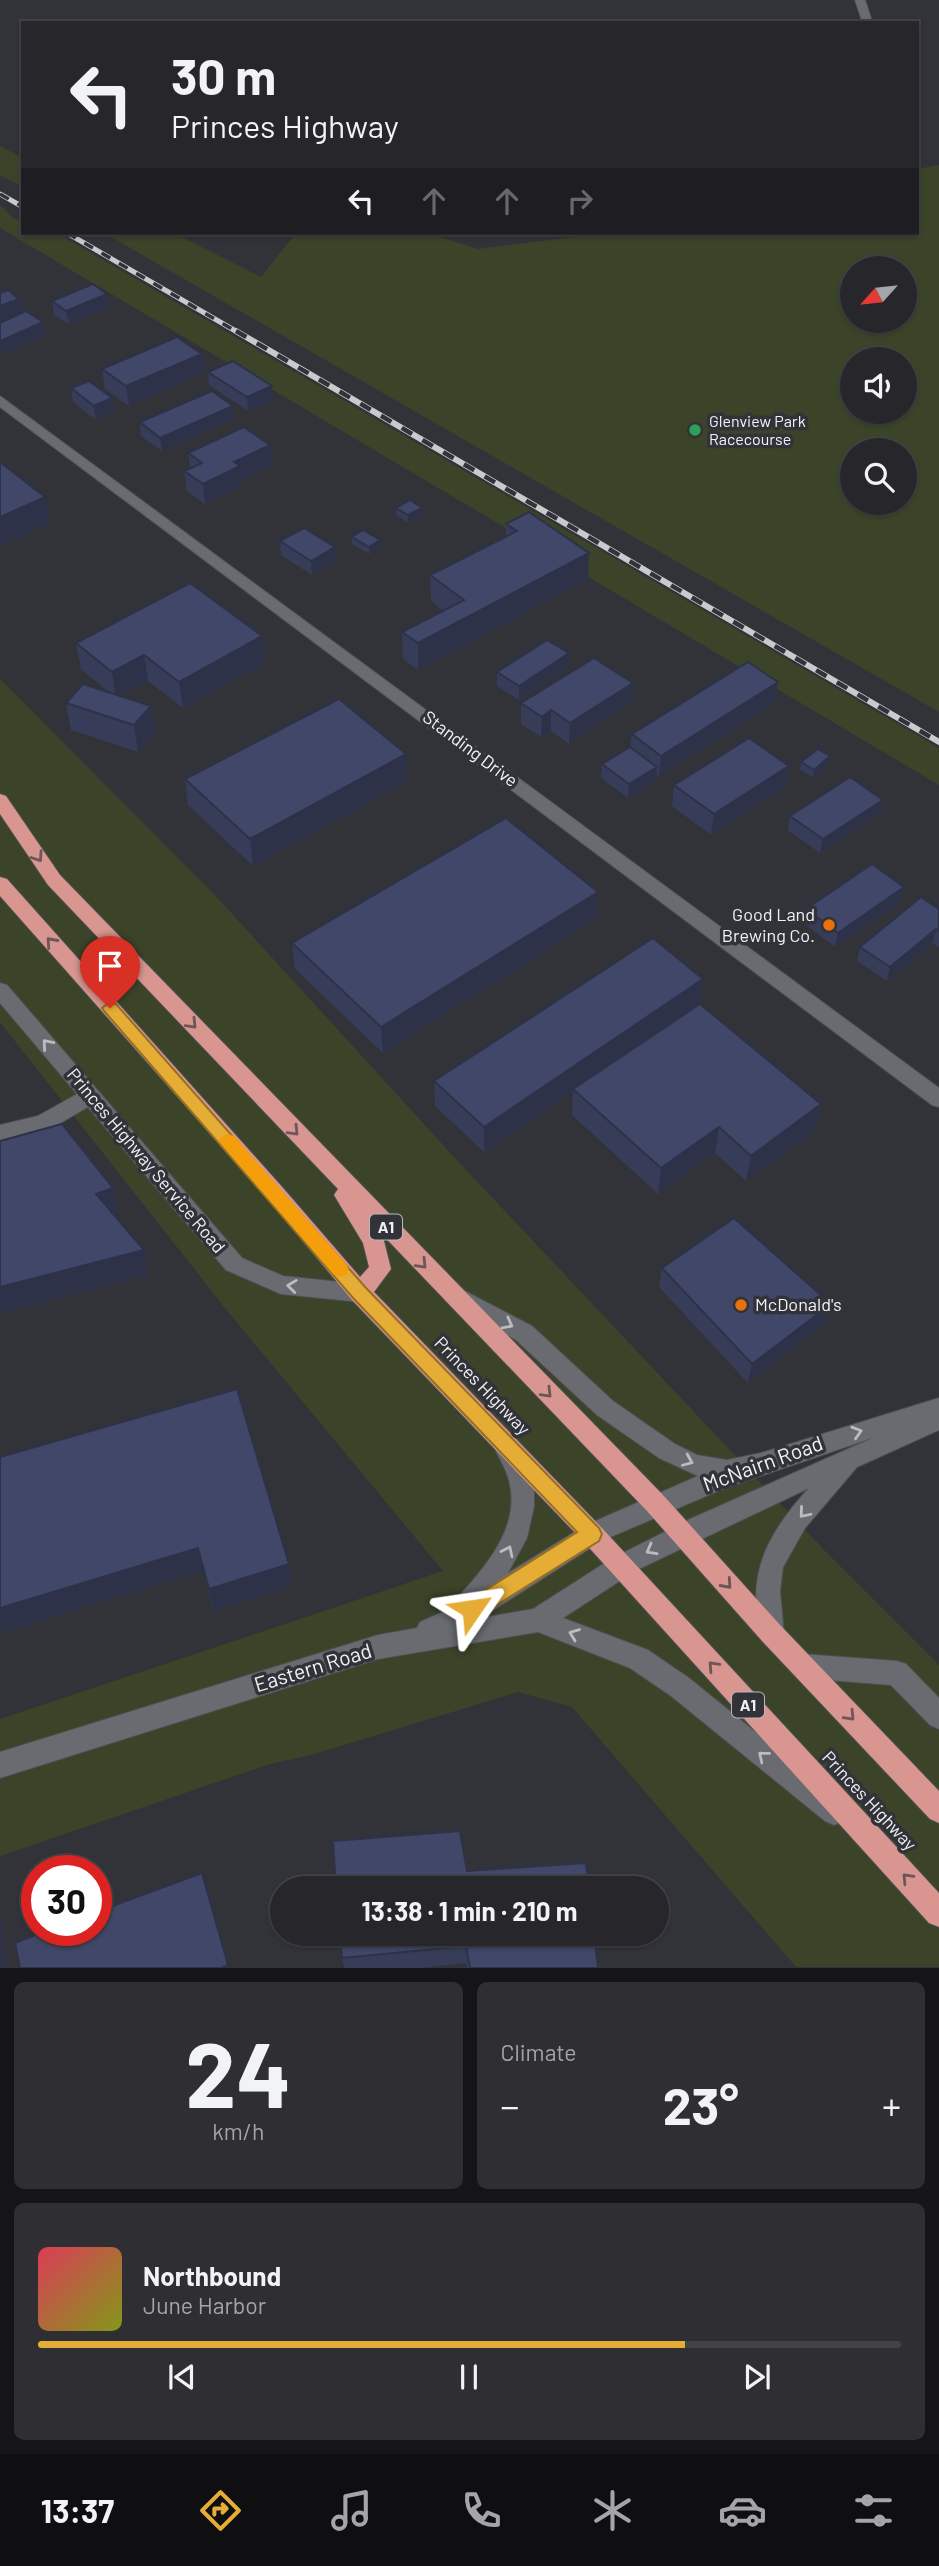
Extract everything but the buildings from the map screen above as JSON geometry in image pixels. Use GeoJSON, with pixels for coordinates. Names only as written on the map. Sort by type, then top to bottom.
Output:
{"type":"FeatureCollection","features":[{"type":"Feature","properties":{"kind":"highway","name":"A1"},"geometry":{"type":"LineString","coordinates":[[0,800],[54,880],[448,1292],[655,1503],[772,1634],[939,1810]]}},
{"type":"Feature","properties":{"kind":"highway","name":"Princes Highway"},"geometry":{"type":"LineString","coordinates":[[0,884],[276,1194],[360,1293],[592,1534],[939,1913]]}},
{"type":"Feature","properties":{"kind":"highway"},"geometry":{"type":"LineString","coordinates":[[324,1162],[373,1241],[380,1269],[360,1293]]}},
{"type":"Feature","properties":{"kind":"street"},"geometry":{"type":"LineString","coordinates":[[860,0],[865,21]]}},
{"type":"Feature","properties":{"kind":"street","name":"Standing Drive"},"geometry":{"type":"LineString","coordinates":[[0,400],[939,1099]]}},
{"type":"Feature","properties":{"kind":"street","name":"Princes Highway Service Road"},"geometry":{"type":"LineString","coordinates":[[0,990],[234,1264],[281,1285],[360,1293]]}},
{"type":"Feature","properties":{"kind":"street"},"geometry":{"type":"LineString","coordinates":[[0,1133],[43,1124],[92,1095]]}},
{"type":"Feature","properties":{"kind":"street"},"geometry":{"type":"LineString","coordinates":[[448,1292],[524,1333],[604,1408],[667,1451],[694,1465],[727,1471],[769,1462]]}},
{"type":"Feature","properties":{"kind":"street","name":"McNairn Road"},"geometry":{"type":"LineString","coordinates":[[378,1647],[451,1623],[592,1534],[655,1503],[850,1433],[939,1408]]}},
{"type":"Feature","properties":{"kind":"street","name":"McNairn Road"},"geometry":{"type":"LineString","coordinates":[[620,1567],[682,1534],[939,1419]]}},
{"type":"Feature","properties":{"kind":"street"},"geometry":{"type":"LineString","coordinates":[[451,1623],[500,1569],[517,1532],[523,1488],[508,1449]]}},
{"type":"Feature","properties":{"kind":"street"},"geometry":{"type":"LineString","coordinates":[[772,1634],[768,1584],[774,1557],[785,1536],[849,1461]]}},
{"type":"Feature","properties":{"kind":"street","name":"Eastern Road"},"geometry":{"type":"LineString","coordinates":[[0,1765],[378,1647],[538,1620],[620,1567]]}},
{"type":"Feature","properties":{"kind":"street"},"geometry":{"type":"LineString","coordinates":[[538,1620],[639,1659],[680,1687],[765,1758],[875,1843]]}},
{"type":"Feature","properties":{"kind":"street"},"geometry":{"type":"LineString","coordinates":[[803,1666],[897,1673],[939,1716]]}},
{"type":"Feature","properties":{"kind":"green space"},"geometry":{"type":"Polygon","coordinates":[[[0,146],[21,157],[21,186],[0,175],[0,146]]]}},
{"type":"Feature","properties":{"kind":"green space","name":"Glenview Park Racecourse"},"geometry":{"type":"Polygon","coordinates":[[[939,165],[939,712],[107,235],[178,235],[261,277],[294,235],[433,235],[478,249],[589,235],[919,235],[919,169],[939,165]]]}},
{"type":"Feature","properties":{"kind":"green space"},"geometry":{"type":"Polygon","coordinates":[[[0,204],[12,218],[21,220],[21,235],[60,235],[939,748],[939,785],[0,228],[0,204]]]}},
{"type":"Feature","properties":{"kind":"green space"},"geometry":{"type":"Polygon","coordinates":[[[0,679],[213,893],[454,1157],[824,1550],[939,1665],[939,1967],[796,1967],[572,1707],[518,1692],[311,1755],[270,1764],[0,1856],[0,1719],[443,1571],[225,1308],[0,1022],[0,679]]]}},
{"type":"Feature","properties":{"kind":"railway"},"geometry":{"type":"LineString","coordinates":[[0,194],[21,206]]}},
{"type":"Feature","properties":{"kind":"railway"},"geometry":{"type":"LineString","coordinates":[[70,235],[239,333]]}},
{"type":"Feature","properties":{"kind":"railway"},"geometry":{"type":"LineString","coordinates":[[236,331],[939,742]]}},
{"type":"Feature","properties":{"kind":"slow traffic"},"geometry":{"type":"LineString","coordinates":[[228,1140],[340,1269]]}},
{"type":"Feature","properties":{"kind":"place","name":"Glenview Park Racecourse"},"geometry":{"type":"Point","coordinates":[695,430]}},
{"type":"Feature","properties":{"kind":"place","name":"Good Land Brewing Co."},"geometry":{"type":"Point","coordinates":[829,925]}},
{"type":"Feature","properties":{"kind":"place","name":"McDonald's"},"geometry":{"type":"Point","coordinates":[741,1305]}},
{"type":"Feature","properties":{"kind":"route"},"geometry":{"type":"LineString","coordinates":[[110,1008],[276,1194],[360,1293],[592,1534],[472,1609]]}}]}
